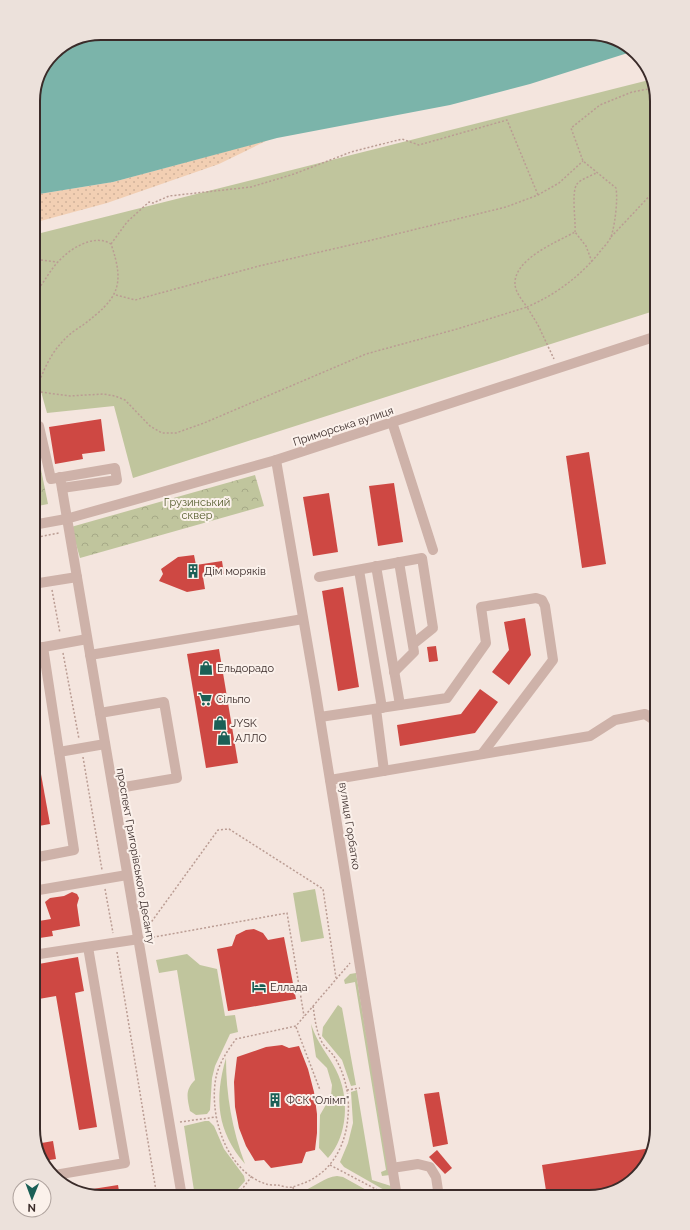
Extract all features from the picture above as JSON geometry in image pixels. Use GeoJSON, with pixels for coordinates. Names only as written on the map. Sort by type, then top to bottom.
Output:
{"type":"FeatureCollection","features":[{"type":"Feature","properties":{"kind":"street","name":"Приморська вулиця"},"geometry":{"type":"LineString","coordinates":[[40,525],[66,519],[276,460],[650,338]]}},
{"type":"Feature","properties":{"kind":"street"},"geometry":{"type":"LineString","coordinates":[[392,422],[433,550]]}},
{"type":"Feature","properties":{"kind":"street"},"geometry":{"type":"LineString","coordinates":[[40,430],[51,479],[115,468],[117,480],[62,488]]}},
{"type":"Feature","properties":{"kind":"street","name":"вулиця Горбатко"},"geometry":{"type":"LineString","coordinates":[[276,460],[320,717],[396,1190]]}},
{"type":"Feature","properties":{"kind":"street","name":"проспект Григорівського Десанту"},"geometry":{"type":"LineString","coordinates":[[60,477],[181,1190]]}},
{"type":"Feature","properties":{"kind":"street"},"geometry":{"type":"LineString","coordinates":[[319,577],[422,558],[433,628],[413,644]]}},
{"type":"Feature","properties":{"kind":"street"},"geometry":{"type":"LineString","coordinates":[[394,672],[414,652],[399,562]]}},
{"type":"Feature","properties":{"kind":"street"},"geometry":{"type":"LineString","coordinates":[[376,566],[400,705]]}},
{"type":"Feature","properties":{"kind":"street"},"geometry":{"type":"LineString","coordinates":[[359,570],[379,708],[384,771]]}},
{"type":"Feature","properties":{"kind":"street"},"geometry":{"type":"LineString","coordinates":[[40,583],[77,577]]}},
{"type":"Feature","properties":{"kind":"street"},"geometry":{"type":"LineString","coordinates":[[320,717],[447,698],[486,643],[481,607],[536,598],[542,600],[545,606],[553,660],[482,754]]}},
{"type":"Feature","properties":{"kind":"street"},"geometry":{"type":"LineString","coordinates":[[90,655],[303,619]]}},
{"type":"Feature","properties":{"kind":"street"},"geometry":{"type":"LineString","coordinates":[[40,648],[87,639]]}},
{"type":"Feature","properties":{"kind":"street"},"geometry":{"type":"LineString","coordinates":[[40,658],[59,752],[74,850],[40,857]]}},
{"type":"Feature","properties":{"kind":"street"},"geometry":{"type":"LineString","coordinates":[[100,713],[164,702],[178,778],[113,789]]}},
{"type":"Feature","properties":{"kind":"street"},"geometry":{"type":"LineString","coordinates":[[330,780],[590,736],[615,720],[646,714],[650,717]]}},
{"type":"Feature","properties":{"kind":"street"},"geometry":{"type":"LineString","coordinates":[[59,752],[105,744]]}},
{"type":"Feature","properties":{"kind":"street"},"geometry":{"type":"LineString","coordinates":[[40,890],[127,875]]}},
{"type":"Feature","properties":{"kind":"street"},"geometry":{"type":"LineString","coordinates":[[40,954],[139,940]]}},
{"type":"Feature","properties":{"kind":"street"},"geometry":{"type":"LineString","coordinates":[[60,1174],[125,1163],[88,947]]}},
{"type":"Feature","properties":{"kind":"street"},"geometry":{"type":"LineString","coordinates":[[392,1168],[418,1164],[430,1167],[436,1178],[438,1190]]}},
{"type":"Feature","properties":{"kind":"path"},"geometry":{"type":"LineString","coordinates":[[611,238],[618,197],[616,188],[583,161],[571,128],[600,105],[632,92],[649,89]]}},
{"type":"Feature","properties":{"kind":"path"},"geometry":{"type":"LineString","coordinates":[[111,244],[127,222],[149,202],[153,203],[169,196],[250,187],[294,174],[351,152],[402,140],[419,145],[466,133],[507,120],[538,195]]}},
{"type":"Feature","properties":{"kind":"path"},"geometry":{"type":"LineString","coordinates":[[116,295],[135,300],[259,266],[506,207],[538,195],[559,183],[583,161]]}},
{"type":"Feature","properties":{"kind":"path"},"geometry":{"type":"LineString","coordinates":[[592,262],[586,246],[575,232],[576,212],[573,194],[577,184],[596,173]]}},
{"type":"Feature","properties":{"kind":"path"},"geometry":{"type":"LineString","coordinates":[[40,392],[70,396],[103,394],[115,396],[125,400],[150,426],[162,433],[176,433],[204,423],[366,354],[527,307],[543,300],[574,279],[592,262],[611,238],[650,196]]}},
{"type":"Feature","properties":{"kind":"path"},"geometry":{"type":"LineString","coordinates":[[558,369],[538,325],[520,297],[516,286],[516,276],[521,266],[532,257],[575,232]]}},
{"type":"Feature","properties":{"kind":"path"},"geometry":{"type":"LineString","coordinates":[[40,289],[58,262],[87,241],[105,240],[111,244],[119,279],[116,295],[98,314],[64,340],[45,368],[40,381]]}},
{"type":"Feature","properties":{"kind":"path"},"geometry":{"type":"LineString","coordinates":[[40,260],[58,262]]}},
{"type":"Feature","properties":{"kind":"path"},"geometry":{"type":"LineString","coordinates":[[40,537],[68,531]]}},
{"type":"Feature","properties":{"kind":"path"},"geometry":{"type":"LineString","coordinates":[[139,940],[218,830],[229,829],[323,889],[336,979]]}},
{"type":"Feature","properties":{"kind":"path"},"geometry":{"type":"LineString","coordinates":[[139,940],[287,913],[304,1016]]}},
{"type":"Feature","properties":{"kind":"path"},"geometry":{"type":"LineString","coordinates":[[313,1006],[317,1029],[323,1044],[334,1056],[344,1076],[347,1090],[348,1116],[345,1137],[336,1158],[326,1170],[311,1180],[293,1187],[266,1184],[248,1174],[232,1156],[221,1135],[216,1117],[214,1099],[217,1075],[222,1059],[236,1039],[296,1026],[304,1016],[358,954]]}},
{"type":"Feature","properties":{"kind":"path"},"geometry":{"type":"LineString","coordinates":[[296,1026],[320,1090]]}},
{"type":"Feature","properties":{"kind":"path"},"geometry":{"type":"LineString","coordinates":[[347,1090],[360,1088]]}},
{"type":"Feature","properties":{"kind":"path"},"geometry":{"type":"LineString","coordinates":[[170,1124],[216,1117]]}},
{"type":"Feature","properties":{"kind":"path"},"geometry":{"type":"LineString","coordinates":[[330,1165],[377,1190]]}},
{"type":"Feature","properties":{"kind":"path"},"geometry":{"type":"LineString","coordinates":[[241,1190],[252,1176]]}},
{"type":"Feature","properties":{"kind":"green space"},"geometry":{"type":"Polygon","coordinates":[[[646,81],[649,89],[650,312],[133,478],[114,406],[47,413],[40,388],[40,233],[646,81]]]}},
{"type":"Feature","properties":{"kind":"green space"},"geometry":{"type":"Polygon","coordinates":[[[40,465],[48,504],[40,506],[40,465]]]}},
{"type":"Feature","properties":{"kind":"green space","name":"Грузинський сквер"},"geometry":{"type":"Polygon","coordinates":[[[255,475],[264,506],[80,558],[71,527],[255,475]]]}},
{"type":"Feature","properties":{"kind":"green space"},"geometry":{"type":"Polygon","coordinates":[[[315,889],[324,938],[301,942],[293,893],[315,889]]]}},
{"type":"Feature","properties":{"kind":"green space"},"geometry":{"type":"Polygon","coordinates":[[[187,954],[200,965],[217,969],[225,1016],[235,1015],[238,1032],[230,1034],[215,1066],[212,1078],[210,1110],[207,1114],[196,1115],[190,1111],[188,1102],[188,1091],[195,1080],[177,970],[159,973],[156,960],[187,954]]]}},
{"type":"Feature","properties":{"kind":"green space"},"geometry":{"type":"Polygon","coordinates":[[[356,973],[390,1175],[382,1176],[381,1172],[386,1170],[355,982],[345,984],[344,980],[350,974],[356,973]]]}},
{"type":"Feature","properties":{"kind":"green space"},"geometry":{"type":"Polygon","coordinates":[[[338,1005],[342,1008],[356,1085],[351,1086],[342,1060],[322,1036],[323,1027],[338,1005]]]}},
{"type":"Feature","properties":{"kind":"green space"},"geometry":{"type":"Polygon","coordinates":[[[311,1024],[316,1037],[336,1070],[345,1104],[345,1116],[340,1139],[328,1158],[319,1148],[320,1115],[331,1096],[332,1085],[327,1068],[316,1057],[311,1024]]]}},
{"type":"Feature","properties":{"kind":"green space"},"geometry":{"type":"Polygon","coordinates":[[[226,1058],[227,1085],[233,1125],[245,1164],[229,1139],[220,1114],[220,1087],[226,1058]]]}},
{"type":"Feature","properties":{"kind":"green space"},"geometry":{"type":"Polygon","coordinates":[[[357,1090],[372,1180],[391,1186],[392,1190],[384,1190],[344,1167],[340,1162],[348,1143],[353,1123],[351,1092],[357,1090]]]}},
{"type":"Feature","properties":{"kind":"green space"},"geometry":{"type":"Polygon","coordinates":[[[209,1121],[214,1126],[224,1149],[244,1176],[245,1181],[237,1190],[194,1190],[184,1126],[209,1121]]]}},
{"type":"Feature","properties":{"kind":"green space"},"geometry":{"type":"Polygon","coordinates":[[[332,1177],[343,1177],[366,1190],[305,1190],[332,1177]]]}},
{"type":"Feature","properties":{"kind":"sand"},"geometry":{"type":"Polygon","coordinates":[[[268,140],[219,164],[107,203],[40,221],[40,194],[113,182],[268,140]]]}},
{"type":"Feature","properties":{"kind":"water"},"geometry":{"type":"Polygon","coordinates":[[[101,40],[593,40],[601,41],[620,48],[626,53],[530,84],[450,105],[277,138],[113,182],[40,194],[40,97],[42,85],[46,74],[61,55],[70,48],[81,43],[101,40]]]}},
{"type":"Feature","properties":{"kind":"building"},"geometry":{"type":"Polygon","coordinates":[[[101,419],[105,451],[82,454],[83,459],[55,464],[49,427],[101,419]]]}},
{"type":"Feature","properties":{"kind":"building"},"geometry":{"type":"Polygon","coordinates":[[[589,452],[606,564],[582,568],[566,456],[589,452]]]}},
{"type":"Feature","properties":{"kind":"building"},"geometry":{"type":"Polygon","coordinates":[[[394,483],[403,542],[378,546],[369,486],[394,483]]]}},
{"type":"Feature","properties":{"kind":"building"},"geometry":{"type":"Polygon","coordinates":[[[329,493],[338,552],[313,556],[303,497],[329,493]]]}},
{"type":"Feature","properties":{"kind":"building","name":"Дім моряків"},"geometry":{"type":"Polygon","coordinates":[[[194,555],[196,565],[222,561],[224,574],[203,577],[205,589],[187,592],[159,581],[163,574],[161,569],[178,557],[194,555]]]}},
{"type":"Feature","properties":{"kind":"building"},"geometry":{"type":"Polygon","coordinates":[[[343,587],[359,687],[338,691],[322,591],[343,587]]]}},
{"type":"Feature","properties":{"kind":"building"},"geometry":{"type":"Polygon","coordinates":[[[525,618],[531,655],[509,685],[492,672],[509,650],[504,622],[525,618]]]}},
{"type":"Feature","properties":{"kind":"building"},"geometry":{"type":"Polygon","coordinates":[[[436,646],[438,661],[429,662],[427,647],[436,646]]]}},
{"type":"Feature","properties":{"kind":"building"},"geometry":{"type":"Polygon","coordinates":[[[219,649],[238,763],[206,768],[187,654],[219,649]]]}},
{"type":"Feature","properties":{"kind":"building"},"geometry":{"type":"Polygon","coordinates":[[[480,689],[498,702],[475,733],[400,746],[397,725],[461,714],[480,689]]]}},
{"type":"Feature","properties":{"kind":"building"},"geometry":{"type":"Polygon","coordinates":[[[40,769],[50,824],[40,826],[40,769]]]}},
{"type":"Feature","properties":{"kind":"building"},"geometry":{"type":"Polygon","coordinates":[[[72,892],[77,894],[79,898],[77,905],[80,926],[52,931],[53,936],[40,938],[40,921],[51,919],[45,902],[50,898],[64,896],[72,892]]]}},
{"type":"Feature","properties":{"kind":"building"},"geometry":{"type":"Polygon","coordinates":[[[254,929],[263,933],[268,940],[284,937],[296,999],[228,1011],[217,949],[232,946],[236,935],[246,930],[254,929]]]}},
{"type":"Feature","properties":{"kind":"building"},"geometry":{"type":"Polygon","coordinates":[[[78,957],[84,991],[75,993],[97,1127],[79,1130],[56,996],[40,999],[40,964],[78,957]]]}},
{"type":"Feature","properties":{"kind":"building","name":"ФСК \"Олімп\""},"geometry":{"type":"Polygon","coordinates":[[[282,1045],[289,1048],[299,1046],[308,1069],[314,1092],[317,1114],[317,1133],[315,1150],[306,1152],[302,1163],[271,1168],[264,1160],[255,1161],[246,1146],[239,1128],[235,1107],[234,1082],[237,1057],[266,1047],[282,1045]]]}},
{"type":"Feature","properties":{"kind":"building"},"geometry":{"type":"Polygon","coordinates":[[[439,1092],[448,1144],[433,1147],[424,1094],[439,1092]]]}},
{"type":"Feature","properties":{"kind":"building"},"geometry":{"type":"Polygon","coordinates":[[[53,1141],[56,1159],[48,1160],[42,1143],[53,1141]]]}},
{"type":"Feature","properties":{"kind":"building"},"geometry":{"type":"Polygon","coordinates":[[[647,1149],[640,1163],[626,1177],[620,1182],[601,1189],[546,1190],[542,1165],[647,1149]]]}},
{"type":"Feature","properties":{"kind":"building"},"geometry":{"type":"Polygon","coordinates":[[[437,1150],[452,1168],[445,1174],[429,1157],[437,1150]]]}},
{"type":"Feature","properties":{"kind":"building"},"geometry":{"type":"Polygon","coordinates":[[[118,1185],[119,1190],[97,1190],[91,1189],[118,1185]]]}},
{"type":"Feature","properties":{"kind":"place","name":"Дім моряків"},"geometry":{"type":"Point","coordinates":[193,571]}},
{"type":"Feature","properties":{"kind":"place","name":"Ельдорадо"},"geometry":{"type":"Point","coordinates":[206,668]}},
{"type":"Feature","properties":{"kind":"place","name":"Сільпо"},"geometry":{"type":"Point","coordinates":[205,699]}},
{"type":"Feature","properties":{"kind":"place","name":"JYSK"},"geometry":{"type":"Point","coordinates":[220,723]}},
{"type":"Feature","properties":{"kind":"place","name":"АЛЛО"},"geometry":{"type":"Point","coordinates":[224,738]}},
{"type":"Feature","properties":{"kind":"place","name":"Еллада"},"geometry":{"type":"Point","coordinates":[259,987]}},
{"type":"Feature","properties":{"kind":"place","name":"ФСК \"Олімп\""},"geometry":{"type":"Point","coordinates":[275,1100]}}]}
